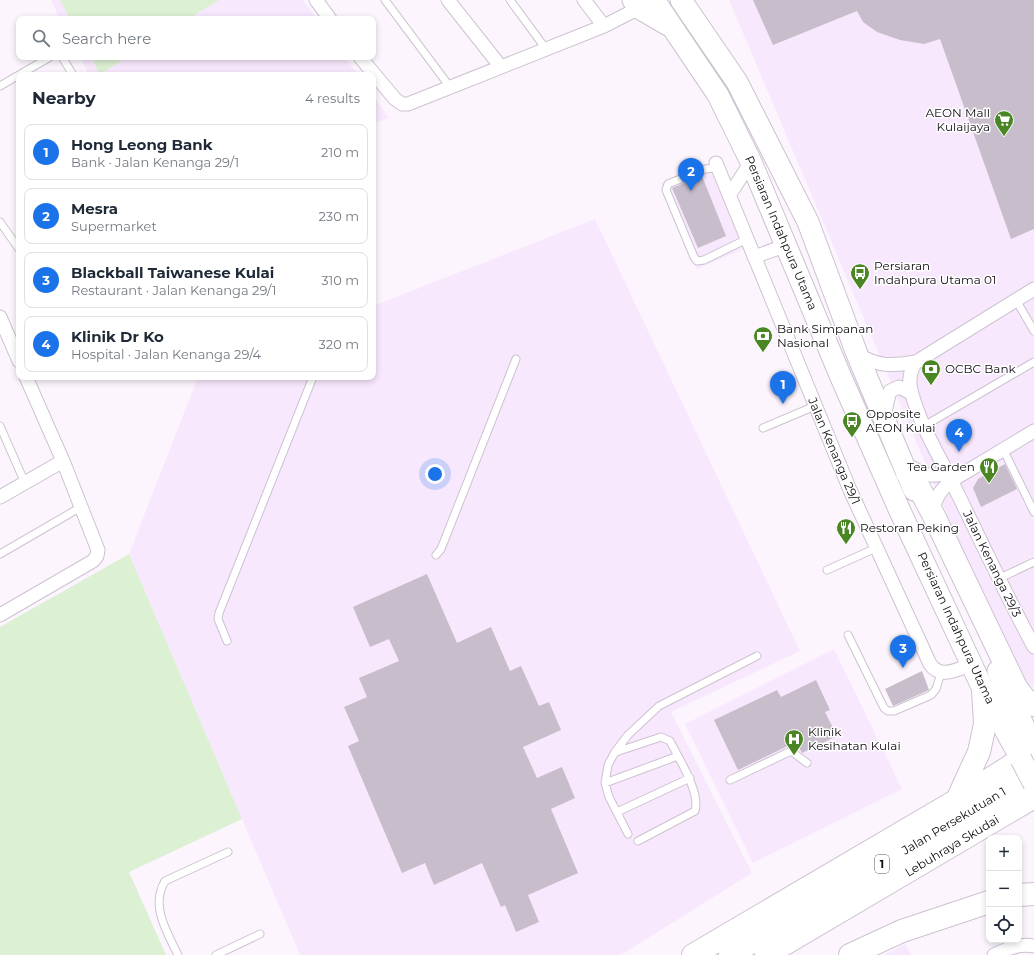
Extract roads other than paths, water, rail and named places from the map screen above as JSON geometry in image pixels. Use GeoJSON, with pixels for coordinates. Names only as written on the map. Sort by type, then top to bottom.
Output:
{"type":"FeatureCollection","features":[{"type":"Feature","properties":{"kind":"highway"},"geometry":{"type":"LineString","coordinates":[[904,468],[915,480],[934,516],[1016,687],[1025,699],[1034,705]]}},
{"type":"Feature","properties":{"kind":"highway"},"geometry":{"type":"LineString","coordinates":[[957,800],[980,752],[985,724],[983,689]]}},
{"type":"Feature","properties":{"kind":"highway"},"geometry":{"type":"LineString","coordinates":[[693,955],[1031,758]]}},
{"type":"Feature","properties":{"kind":"highway","name":"Jalan Persekutuan 1"},"geometry":{"type":"LineString","coordinates":[[730,955],[1031,758]]}},
{"type":"Feature","properties":{"kind":"highway","name":"Lebuhraya Skudai"},"geometry":{"type":"LineString","coordinates":[[766,955],[1034,797]]}},
{"type":"Feature","properties":{"kind":"highway"},"geometry":{"type":"LineString","coordinates":[[1022,895],[1034,894]]}},
{"type":"Feature","properties":{"kind":"highway"},"geometry":{"type":"LineString","coordinates":[[854,954],[902,931],[986,903]]}},
{"type":"Feature","properties":{"kind":"main road","name":"Persiaran Indahpura Utama"},"geometry":{"type":"LineString","coordinates":[[681,0],[737,82],[808,222],[856,354],[904,468],[1031,758]]}},
{"type":"Feature","properties":{"kind":"main road","name":"Persiaran Indahpura Utama"},"geometry":{"type":"LineString","coordinates":[[642,3],[672,27],[718,95],[751,162],[787,245],[840,375],[896,502],[983,689],[1031,758]]}},
{"type":"Feature","properties":{"kind":"main road"},"geometry":{"type":"LineString","coordinates":[[1031,758],[1034,784]]}},
{"type":"Feature","properties":{"kind":"street"},"geometry":{"type":"LineString","coordinates":[[316,0],[328,16]]}},
{"type":"Feature","properties":{"kind":"street"},"geometry":{"type":"LineString","coordinates":[[448,0],[501,67]]}},
{"type":"Feature","properties":{"kind":"street"},"geometry":{"type":"LineString","coordinates":[[584,0],[604,26]]}},
{"type":"Feature","properties":{"kind":"street"},"geometry":{"type":"LineString","coordinates":[[376,76],[395,99],[402,104],[408,104],[604,26],[642,3]]}},
{"type":"Feature","properties":{"kind":"street"},"geometry":{"type":"LineString","coordinates":[[362,60],[372,72]]}},
{"type":"Feature","properties":{"kind":"street"},"geometry":{"type":"LineString","coordinates":[[730,194],[751,162]]}},
{"type":"Feature","properties":{"kind":"street","name":"Jalan Kenanga 29/1"},"geometry":{"type":"LineString","coordinates":[[717,166],[730,194],[754,257],[850,490],[930,664],[936,671],[941,673]]}},
{"type":"Feature","properties":{"kind":"street"},"geometry":{"type":"LineString","coordinates":[[754,257],[787,245]]}},
{"type":"Feature","properties":{"kind":"street"},"geometry":{"type":"LineString","coordinates":[[856,354],[870,362],[880,365],[898,365],[916,362],[1034,289]]}},
{"type":"Feature","properties":{"kind":"street"},"geometry":{"type":"LineString","coordinates":[[0,317],[16,354]]}},
{"type":"Feature","properties":{"kind":"street"},"geometry":{"type":"LineString","coordinates":[[911,393],[910,377],[916,362]]}},
{"type":"Feature","properties":{"kind":"street"},"geometry":{"type":"LineString","coordinates":[[0,615],[93,561],[97,556],[98,550],[63,461],[27,380]]}},
{"type":"Feature","properties":{"kind":"street"},"geometry":{"type":"LineString","coordinates":[[883,418],[890,391],[899,386],[911,393]]}},
{"type":"Feature","properties":{"kind":"street","name":"Jalan Kenanga 29/3"},"geometry":{"type":"LineString","coordinates":[[911,393],[924,426],[998,579],[1034,647]]}},
{"type":"Feature","properties":{"kind":"street"},"geometry":{"type":"LineString","coordinates":[[934,516],[934,504],[940,490],[949,477],[1034,431]]}},
{"type":"Feature","properties":{"kind":"street"},"geometry":{"type":"LineString","coordinates":[[0,497],[63,461]]}},
{"type":"Feature","properties":{"kind":"street"},"geometry":{"type":"LineString","coordinates":[[904,468],[928,475],[949,477]]}},
{"type":"Feature","properties":{"kind":"street"},"geometry":{"type":"LineString","coordinates":[[941,673],[950,672],[972,664]]}},
{"type":"Feature","properties":{"kind":"street"},"geometry":{"type":"LineString","coordinates":[[994,955],[1026,944],[1034,946]]}},
{"type":"Feature","properties":{"kind":"lane"},"geometry":{"type":"LineString","coordinates":[[385,0],[450,88]]}},
{"type":"Feature","properties":{"kind":"lane"},"geometry":{"type":"LineString","coordinates":[[510,0],[546,49]]}},
{"type":"Feature","properties":{"kind":"lane"},"geometry":{"type":"LineString","coordinates":[[24,72],[45,60]]}},
{"type":"Feature","properties":{"kind":"lane"},"geometry":{"type":"LineString","coordinates":[[64,60],[71,72]]}},
{"type":"Feature","properties":{"kind":"lane"},"geometry":{"type":"LineString","coordinates":[[0,86],[16,77]]}},
{"type":"Feature","properties":{"kind":"lane"},"geometry":{"type":"LineString","coordinates":[[717,166],[668,184],[666,190],[694,258],[697,261],[704,260],[747,239]]}},
{"type":"Feature","properties":{"kind":"lane"},"geometry":{"type":"LineString","coordinates":[[0,222],[16,245]]}},
{"type":"Feature","properties":{"kind":"lane"},"geometry":{"type":"LineString","coordinates":[[1016,300],[1034,331]]}},
{"type":"Feature","properties":{"kind":"lane"},"geometry":{"type":"LineString","coordinates":[[436,555],[441,549],[516,359]]}},
{"type":"Feature","properties":{"kind":"lane"},"geometry":{"type":"LineString","coordinates":[[924,426],[1034,362]]}},
{"type":"Feature","properties":{"kind":"lane"},"geometry":{"type":"LineString","coordinates":[[227,641],[218,619],[219,613],[312,380]]}},
{"type":"Feature","properties":{"kind":"lane"},"geometry":{"type":"LineString","coordinates":[[763,428],[815,406]]}},
{"type":"Feature","properties":{"kind":"lane"},"geometry":{"type":"LineString","coordinates":[[0,426],[25,483]]}},
{"type":"Feature","properties":{"kind":"lane"},"geometry":{"type":"LineString","coordinates":[[1003,449],[1034,512]]}},
{"type":"Feature","properties":{"kind":"lane"},"geometry":{"type":"LineString","coordinates":[[0,554],[81,507]]}},
{"type":"Feature","properties":{"kind":"lane"},"geometry":{"type":"LineString","coordinates":[[827,570],[876,548]]}},
{"type":"Feature","properties":{"kind":"lane"},"geometry":{"type":"LineString","coordinates":[[998,579],[1034,562]]}},
{"type":"Feature","properties":{"kind":"lane"},"geometry":{"type":"LineString","coordinates":[[848,635],[884,708],[888,711],[894,711],[931,695],[936,689],[941,673]]}},
{"type":"Feature","properties":{"kind":"lane"},"geometry":{"type":"LineString","coordinates":[[628,834],[605,783],[608,765],[615,752],[628,735],[659,706],[757,656]]}},
{"type":"Feature","properties":{"kind":"lane"},"geometry":{"type":"LineString","coordinates":[[615,752],[661,737],[670,741],[690,778],[697,804],[695,811],[638,841]]}},
{"type":"Feature","properties":{"kind":"lane"},"geometry":{"type":"LineString","coordinates":[[730,780],[791,751],[807,763]]}},
{"type":"Feature","properties":{"kind":"lane"},"geometry":{"type":"LineString","coordinates":[[605,783],[678,756]]}},
{"type":"Feature","properties":{"kind":"lane"},"geometry":{"type":"LineString","coordinates":[[617,812],[690,778]]}},
{"type":"Feature","properties":{"kind":"lane"},"geometry":{"type":"LineString","coordinates":[[178,955],[160,918],[160,890],[165,881],[228,852]]}},
{"type":"Feature","properties":{"kind":"lane"},"geometry":{"type":"LineString","coordinates":[[216,955],[260,934]]}},
{"type":"Feature","properties":{"kind":"place","name":"AEON Mall Kulaijaya"},"geometry":{"type":"Point","coordinates":[1004,137]}},
{"type":"Feature","properties":{"kind":"place","name":"Mesra"},"geometry":{"type":"Point","coordinates":[691,191]}},
{"type":"Feature","properties":{"kind":"place","name":"Persiaran Indahpura Utama 01"},"geometry":{"type":"Point","coordinates":[860,290]}},
{"type":"Feature","properties":{"kind":"place","name":"Bank Simpanan Nasional"},"geometry":{"type":"Point","coordinates":[763,353]}},
{"type":"Feature","properties":{"kind":"place","name":"OCBC Bank"},"geometry":{"type":"Point","coordinates":[931,386]}},
{"type":"Feature","properties":{"kind":"place","name":"Hong Leong Bank"},"geometry":{"type":"Point","coordinates":[783,404]}},
{"type":"Feature","properties":{"kind":"place","name":"Opposite AEON Kulai"},"geometry":{"type":"Point","coordinates":[852,438]}},
{"type":"Feature","properties":{"kind":"place","name":"Klinik Dr Ko"},"geometry":{"type":"Point","coordinates":[959,452]}},
{"type":"Feature","properties":{"kind":"place","name":"Tea Garden"},"geometry":{"type":"Point","coordinates":[989,484]}},
{"type":"Feature","properties":{"kind":"place","name":"Restoran Peking"},"geometry":{"type":"Point","coordinates":[846,545]}},
{"type":"Feature","properties":{"kind":"place","name":"Blackball Taiwanese Kulai"},"geometry":{"type":"Point","coordinates":[903,668]}},
{"type":"Feature","properties":{"kind":"place","name":"Klinik Kesihatan Kulai"},"geometry":{"type":"Point","coordinates":[794,756]}}]}
